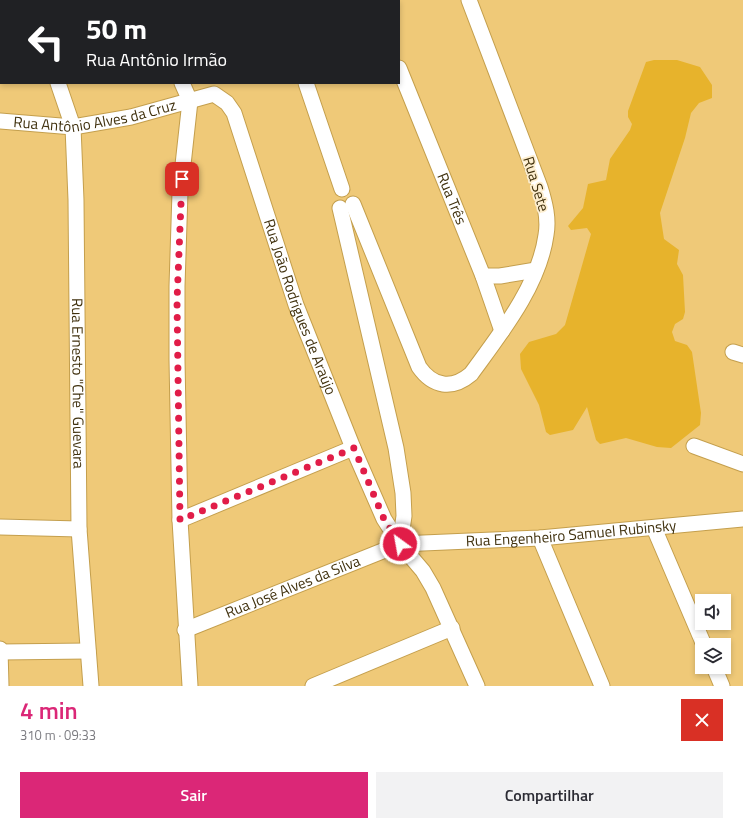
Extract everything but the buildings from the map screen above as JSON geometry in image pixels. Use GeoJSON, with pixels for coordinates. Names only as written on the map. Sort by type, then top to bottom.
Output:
{"type":"FeatureCollection","features":[{"type":"Feature","properties":{"kind":"street","name":"Rua Sete"},"geometry":{"type":"LineString","coordinates":[[346,206],[419,367],[429,378],[442,384],[458,383],[471,374],[502,331],[527,290],[536,270],[546,235],[547,221],[543,198],[469,0]]}},
{"type":"Feature","properties":{"kind":"street","name":"Rua Três"},"geometry":{"type":"LineString","coordinates":[[400,70],[483,276],[502,331]]}},
{"type":"Feature","properties":{"kind":"street","name":"Rua Ernesto \"Che\" Guevara"},"geometry":{"type":"LineString","coordinates":[[58,84],[73,127],[76,200],[79,529],[91,686]]}},
{"type":"Feature","properties":{"kind":"street"},"geometry":{"type":"LineString","coordinates":[[182,84],[190,101],[180,192],[177,286],[177,360],[180,520],[185,630],[190,686]]}},
{"type":"Feature","properties":{"kind":"street"},"geometry":{"type":"LineString","coordinates":[[306,84],[342,189],[337,191],[334,195],[334,200],[336,205],[346,206],[396,448],[403,493],[404,516],[400,544]]}},
{"type":"Feature","properties":{"kind":"street","name":"Rua João Rodrigues de Araújo"},"geometry":{"type":"LineString","coordinates":[[190,101],[214,94],[227,103],[234,113],[296,305],[384,519],[400,544],[423,571],[433,588],[477,686]]}},
{"type":"Feature","properties":{"kind":"street","name":"Rua Antônio Alves da Cruz"},"geometry":{"type":"LineString","coordinates":[[0,121],[73,127],[132,117],[190,101]]}},
{"type":"Feature","properties":{"kind":"street"},"geometry":{"type":"LineString","coordinates":[[483,276],[500,276],[536,270]]}},
{"type":"Feature","properties":{"kind":"street"},"geometry":{"type":"LineString","coordinates":[[694,446],[743,464]]}},
{"type":"Feature","properties":{"kind":"street"},"geometry":{"type":"LineString","coordinates":[[180,520],[354,448]]}},
{"type":"Feature","properties":{"kind":"street","name":"Rua Engenheiro Samuel Rubinsky"},"geometry":{"type":"LineString","coordinates":[[400,544],[540,538],[743,519]]}},
{"type":"Feature","properties":{"kind":"street"},"geometry":{"type":"LineString","coordinates":[[0,527],[79,529]]}},
{"type":"Feature","properties":{"kind":"street"},"geometry":{"type":"LineString","coordinates":[[654,528],[701,638]]}},
{"type":"Feature","properties":{"kind":"street"},"geometry":{"type":"LineString","coordinates":[[540,538],[602,686]]}},
{"type":"Feature","properties":{"kind":"street","name":"Rua José Alves da Silva"},"geometry":{"type":"LineString","coordinates":[[185,630],[400,544]]}},
{"type":"Feature","properties":{"kind":"street"},"geometry":{"type":"LineString","coordinates":[[313,686],[452,628]]}},
{"type":"Feature","properties":{"kind":"street"},"geometry":{"type":"LineString","coordinates":[[0,649],[1,686]]}},
{"type":"Feature","properties":{"kind":"street"},"geometry":{"type":"LineString","coordinates":[[0,652],[88,651]]}},
{"type":"Feature","properties":{"kind":"street"},"geometry":{"type":"LineString","coordinates":[[717,674],[722,686]]}},
{"type":"Feature","properties":{"kind":"shaded area"},"geometry":{"type":"Polygon","coordinates":[[[654,60],[677,60],[700,67],[712,85],[712,98],[699,103],[691,113],[685,138],[660,213],[664,239],[679,250],[677,264],[683,275],[685,312],[683,319],[675,324],[672,332],[675,341],[687,345],[692,352],[701,413],[700,425],[671,448],[657,447],[626,438],[600,444],[596,440],[587,407],[573,430],[550,435],[546,432],[539,405],[521,369],[520,354],[529,342],[556,334],[565,325],[591,234],[587,228],[571,230],[568,226],[583,208],[588,184],[606,180],[610,159],[630,130],[632,124],[628,117],[628,111],[646,62],[654,60]]]}},
{"type":"Feature","properties":{"kind":"route"},"geometry":{"type":"LineString","coordinates":[[182,179],[180,192],[177,286],[180,520],[354,448],[384,519],[400,544]]}}]}
